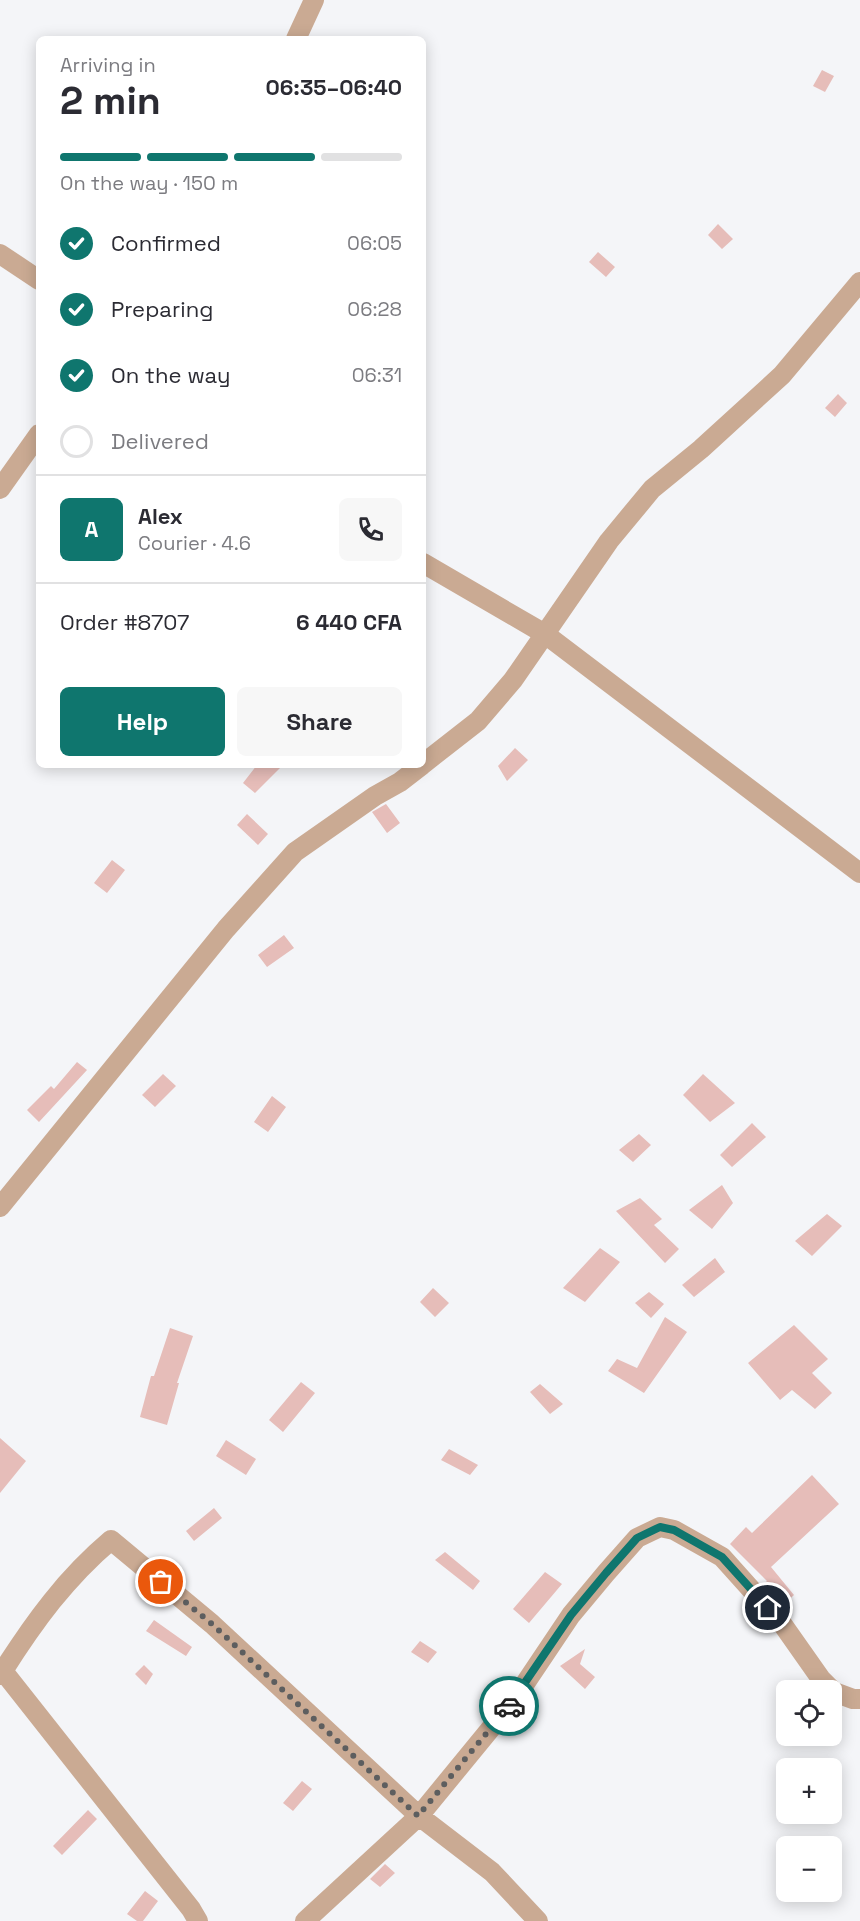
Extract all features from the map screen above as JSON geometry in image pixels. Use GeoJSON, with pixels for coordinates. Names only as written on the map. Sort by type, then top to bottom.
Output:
{"type":"FeatureCollection","features":[{"type":"Feature","properties":{"kind":"street"},"geometry":{"type":"LineString","coordinates":[[297,36],[313,2]]}},
{"type":"Feature","properties":{"kind":"street"},"geometry":{"type":"LineString","coordinates":[[0,254],[36,278]]}},
{"type":"Feature","properties":{"kind":"street"},"geometry":{"type":"LineString","coordinates":[[426,761],[478,721],[513,680],[609,542],[652,489],[782,375],[860,282]]}},
{"type":"Feature","properties":{"kind":"street"},"geometry":{"type":"LineString","coordinates":[[0,489],[36,438]]}},
{"type":"Feature","properties":{"kind":"street"},"geometry":{"type":"LineString","coordinates":[[426,565],[545,634],[860,873]]}},
{"type":"Feature","properties":{"kind":"street"},"geometry":{"type":"LineString","coordinates":[[0,1207],[226,929],[296,852],[417,768]]}},
{"type":"Feature","properties":{"kind":"street"},"geometry":{"type":"LineString","coordinates":[[305,1921],[418,1816],[514,1700],[571,1615],[599,1581],[637,1538],[660,1527],[674,1530],[722,1557],[783,1625],[821,1678],[834,1692],[853,1699],[860,1699]]}},
{"type":"Feature","properties":{"kind":"street"},"geometry":{"type":"LineString","coordinates":[[198,1921],[191,1909],[1,1671],[35,1621],[83,1563],[111,1540],[212,1624],[418,1816],[492,1872],[538,1921]]}},
{"type":"Feature","properties":{"kind":"building"},"geometry":{"type":"Polygon","coordinates":[[[822,70],[834,76],[825,92],[813,86],[822,70]]]}},
{"type":"Feature","properties":{"kind":"building"},"geometry":{"type":"Polygon","coordinates":[[[718,224],[733,239],[722,249],[708,235],[718,224]]]}},
{"type":"Feature","properties":{"kind":"building"},"geometry":{"type":"Polygon","coordinates":[[[598,252],[615,267],[606,277],[589,262],[598,252]]]}},
{"type":"Feature","properties":{"kind":"building"},"geometry":{"type":"Polygon","coordinates":[[[838,394],[847,403],[835,417],[825,408],[838,394]]]}},
{"type":"Feature","properties":{"kind":"building"},"geometry":{"type":"Polygon","coordinates":[[[515,748],[528,760],[507,781],[498,766],[515,748]]]}},
{"type":"Feature","properties":{"kind":"building"},"geometry":{"type":"Polygon","coordinates":[[[255,768],[280,768],[255,793],[243,783],[255,768]]]}},
{"type":"Feature","properties":{"kind":"building"},"geometry":{"type":"Polygon","coordinates":[[[386,804],[400,823],[387,833],[372,812],[386,804]]]}},
{"type":"Feature","properties":{"kind":"building"},"geometry":{"type":"Polygon","coordinates":[[[247,814],[268,834],[258,845],[237,825],[247,814]]]}},
{"type":"Feature","properties":{"kind":"building"},"geometry":{"type":"Polygon","coordinates":[[[112,860],[125,870],[107,893],[94,883],[112,860]]]}},
{"type":"Feature","properties":{"kind":"building"},"geometry":{"type":"Polygon","coordinates":[[[284,935],[294,948],[267,967],[258,955],[284,935]]]}},
{"type":"Feature","properties":{"kind":"building"},"geometry":{"type":"Polygon","coordinates":[[[77,1062],[87,1070],[39,1122],[27,1110],[51,1086],[54,1089],[77,1062]]]}},
{"type":"Feature","properties":{"kind":"building"},"geometry":{"type":"Polygon","coordinates":[[[163,1074],[176,1086],[155,1107],[142,1095],[163,1074]]]}},
{"type":"Feature","properties":{"kind":"building"},"geometry":{"type":"Polygon","coordinates":[[[703,1074],[735,1103],[710,1122],[683,1095],[703,1074]]]}},
{"type":"Feature","properties":{"kind":"building"},"geometry":{"type":"Polygon","coordinates":[[[272,1096],[286,1107],[268,1132],[254,1122],[272,1096]]]}},
{"type":"Feature","properties":{"kind":"building"},"geometry":{"type":"Polygon","coordinates":[[[752,1123],[766,1137],[732,1167],[720,1155],[752,1123]]]}},
{"type":"Feature","properties":{"kind":"building"},"geometry":{"type":"Polygon","coordinates":[[[639,1134],[651,1145],[633,1162],[619,1150],[639,1134]]]}},
{"type":"Feature","properties":{"kind":"building"},"geometry":{"type":"Polygon","coordinates":[[[722,1185],[733,1203],[712,1229],[689,1210],[722,1185]]]}},
{"type":"Feature","properties":{"kind":"building"},"geometry":{"type":"Polygon","coordinates":[[[640,1198],[662,1219],[654,1225],[679,1249],[665,1263],[616,1211],[640,1198]]]}},
{"type":"Feature","properties":{"kind":"building"},"geometry":{"type":"Polygon","coordinates":[[[827,1214],[842,1226],[812,1256],[795,1241],[827,1214]]]}},
{"type":"Feature","properties":{"kind":"building"},"geometry":{"type":"Polygon","coordinates":[[[600,1248],[620,1262],[585,1302],[563,1288],[600,1248]]]}},
{"type":"Feature","properties":{"kind":"building"},"geometry":{"type":"Polygon","coordinates":[[[715,1258],[725,1272],[694,1297],[682,1285],[715,1258]]]}},
{"type":"Feature","properties":{"kind":"building"},"geometry":{"type":"Polygon","coordinates":[[[433,1288],[449,1303],[435,1317],[420,1302],[433,1288]]]}},
{"type":"Feature","properties":{"kind":"building"},"geometry":{"type":"Polygon","coordinates":[[[649,1292],[664,1304],[651,1318],[635,1303],[649,1292]]]}},
{"type":"Feature","properties":{"kind":"building"},"geometry":{"type":"Polygon","coordinates":[[[665,1317],[687,1332],[644,1393],[608,1371],[617,1359],[637,1368],[665,1317]]]}},
{"type":"Feature","properties":{"kind":"building"},"geometry":{"type":"Polygon","coordinates":[[[794,1325],[828,1359],[812,1373],[832,1393],[815,1409],[792,1390],[780,1400],[748,1363],[794,1325]]]}},
{"type":"Feature","properties":{"kind":"building"},"geometry":{"type":"Polygon","coordinates":[[[170,1328],[193,1336],[177,1383],[179,1383],[167,1425],[140,1417],[151,1376],[154,1376],[170,1328]]]}},
{"type":"Feature","properties":{"kind":"building"},"geometry":{"type":"Polygon","coordinates":[[[301,1382],[315,1393],[283,1432],[269,1420],[301,1382]]]}},
{"type":"Feature","properties":{"kind":"building"},"geometry":{"type":"Polygon","coordinates":[[[540,1384],[563,1404],[550,1414],[530,1392],[540,1384]]]}},
{"type":"Feature","properties":{"kind":"building"},"geometry":{"type":"Polygon","coordinates":[[[0,1438],[26,1461],[0,1493],[0,1438]]]}},
{"type":"Feature","properties":{"kind":"building"},"geometry":{"type":"Polygon","coordinates":[[[226,1440],[256,1459],[246,1475],[216,1456],[226,1440]]]}},
{"type":"Feature","properties":{"kind":"building"},"geometry":{"type":"Polygon","coordinates":[[[449,1449],[478,1465],[470,1475],[441,1460],[449,1449]]]}},
{"type":"Feature","properties":{"kind":"building"},"geometry":{"type":"Polygon","coordinates":[[[812,1475],[839,1504],[771,1567],[794,1595],[782,1606],[763,1585],[767,1581],[730,1544],[746,1527],[752,1533],[812,1475]]]}},
{"type":"Feature","properties":{"kind":"building"},"geometry":{"type":"Polygon","coordinates":[[[214,1508],[222,1518],[194,1541],[186,1531],[214,1508]]]}},
{"type":"Feature","properties":{"kind":"building"},"geometry":{"type":"Polygon","coordinates":[[[445,1552],[480,1581],[473,1590],[435,1560],[445,1552]]]}},
{"type":"Feature","properties":{"kind":"building"},"geometry":{"type":"Polygon","coordinates":[[[545,1572],[562,1584],[529,1623],[513,1609],[545,1572]]]}},
{"type":"Feature","properties":{"kind":"building"},"geometry":{"type":"Polygon","coordinates":[[[154,1620],[192,1647],[186,1656],[146,1631],[154,1620]]]}},
{"type":"Feature","properties":{"kind":"building"},"geometry":{"type":"Polygon","coordinates":[[[420,1641],[437,1652],[428,1663],[411,1652],[420,1641]]]}},
{"type":"Feature","properties":{"kind":"building"},"geometry":{"type":"Polygon","coordinates":[[[585,1649],[580,1664],[595,1677],[585,1689],[560,1666],[585,1649]]]}},
{"type":"Feature","properties":{"kind":"building"},"geometry":{"type":"Polygon","coordinates":[[[144,1665],[153,1674],[146,1685],[135,1674],[144,1665]]]}},
{"type":"Feature","properties":{"kind":"building"},"geometry":{"type":"Polygon","coordinates":[[[302,1781],[312,1789],[293,1811],[283,1803],[302,1781]]]}},
{"type":"Feature","properties":{"kind":"building"},"geometry":{"type":"Polygon","coordinates":[[[88,1810],[97,1819],[62,1855],[53,1846],[88,1810]]]}},
{"type":"Feature","properties":{"kind":"building"},"geometry":{"type":"Polygon","coordinates":[[[385,1864],[395,1873],[380,1887],[370,1879],[385,1864]]]}},
{"type":"Feature","properties":{"kind":"building"},"geometry":{"type":"Polygon","coordinates":[[[145,1891],[158,1901],[143,1921],[137,1921],[127,1914],[145,1891]]]}},
{"type":"Feature","properties":{"kind":"way so far"},"geometry":{"type":"LineString","coordinates":[[161,1582],[212,1624],[418,1816],[509,1706]]}},
{"type":"Feature","properties":{"kind":"route"},"geometry":{"type":"LineString","coordinates":[[509,1706],[571,1615],[606,1573],[637,1538],[660,1527],[674,1530],[722,1557],[768,1608]]}}]}
